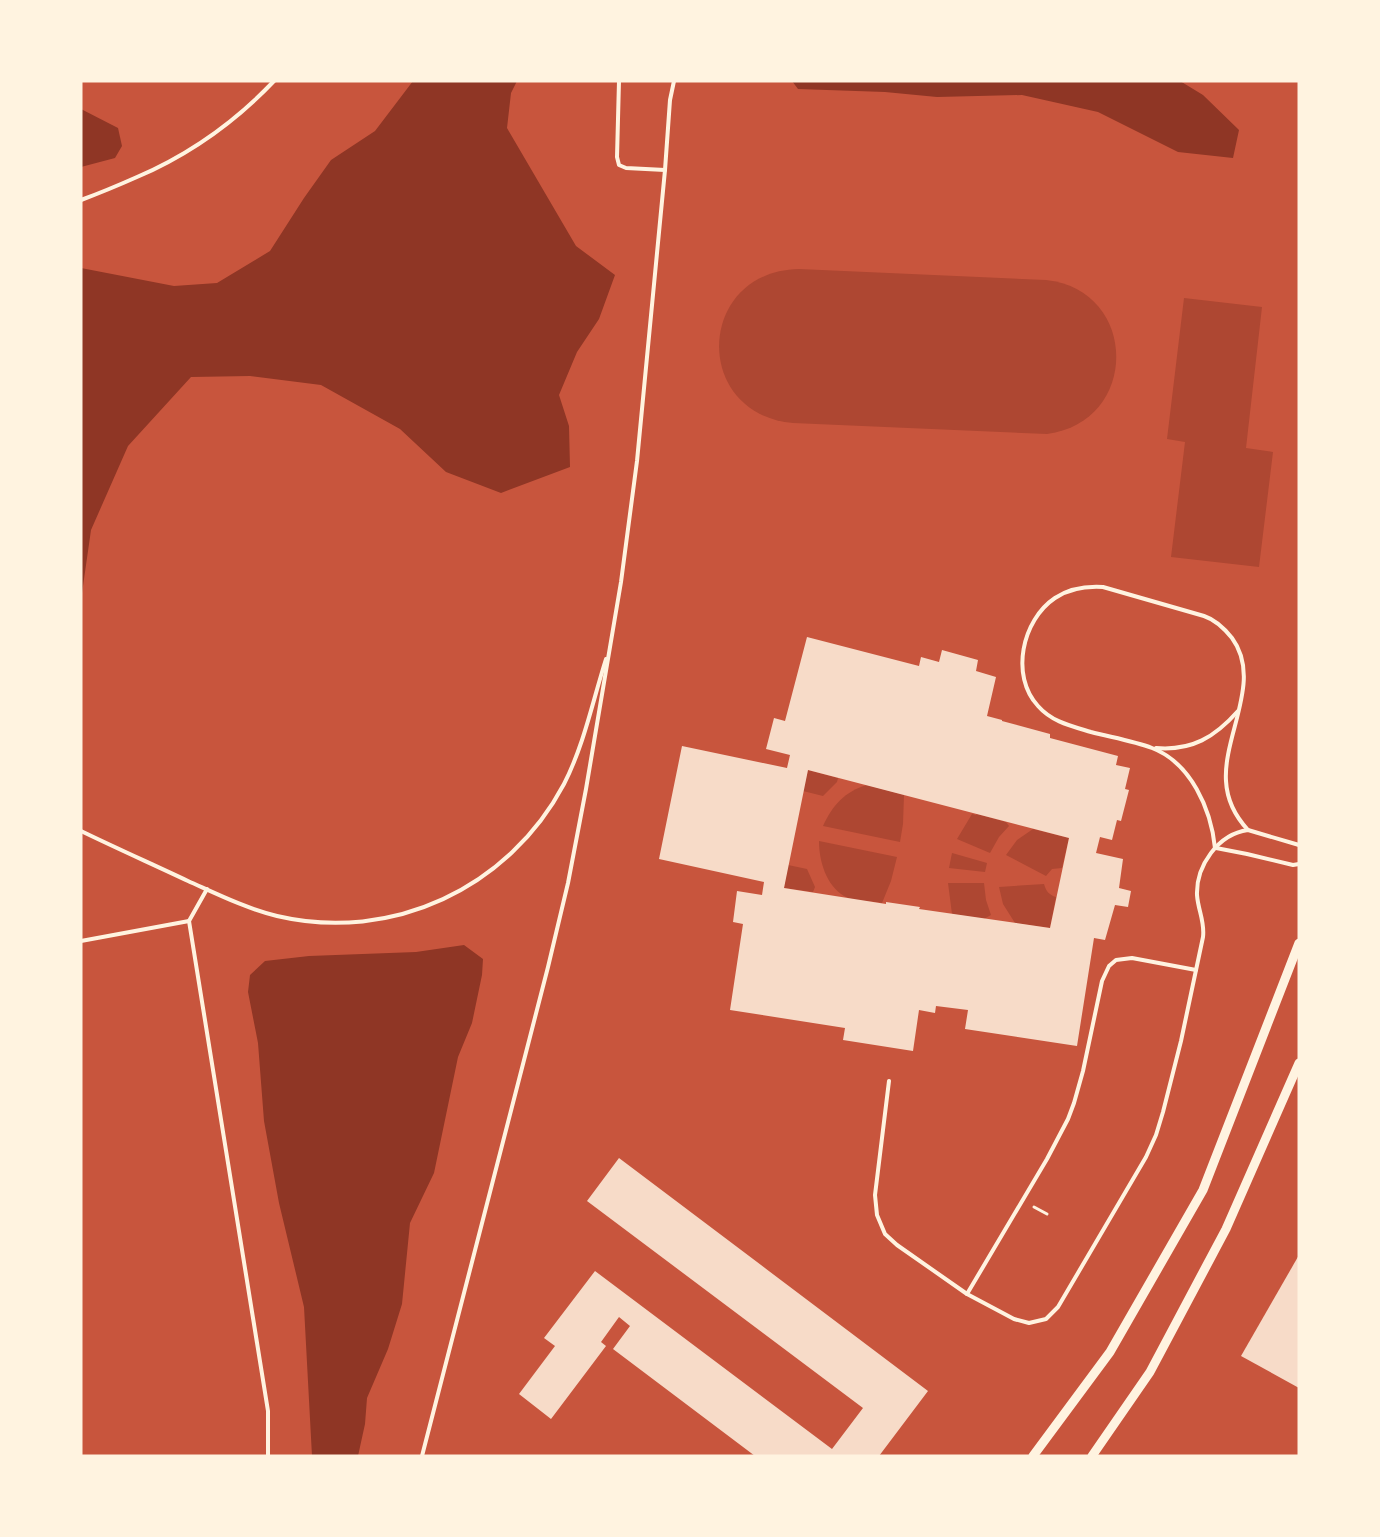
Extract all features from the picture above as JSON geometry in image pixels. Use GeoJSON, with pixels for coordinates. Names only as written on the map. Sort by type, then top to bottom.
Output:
{"type":"FeatureCollection","features":[{"type":"Feature","properties":{"kind":"street"},"geometry":{"type":"LineString","coordinates":[[1033,1456],[1110,1352],[1203,1190],[1299,943]]}},
{"type":"Feature","properties":{"kind":"street"},"geometry":{"type":"LineString","coordinates":[[1092,1456],[1150,1372],[1226,1229],[1299,1063]]}},
{"type":"Feature","properties":{"kind":"lane"},"geometry":{"type":"LineString","coordinates":[[81,200],[138,177],[185,152],[230,120],[274,81]]}},
{"type":"Feature","properties":{"kind":"lane"},"geometry":{"type":"LineString","coordinates":[[619,81],[617,157],[619,165],[626,168],[665,170]]}},
{"type":"Feature","properties":{"kind":"lane"},"geometry":{"type":"LineString","coordinates":[[422,1456],[548,967],[577,836],[611,643],[637,461],[670,100],[674,81]]}},
{"type":"Feature","properties":{"kind":"lane"},"geometry":{"type":"LineString","coordinates":[[1215,848],[1211,826],[1196,789],[1179,766],[1152,748],[1069,726],[1053,719],[1034,701],[1024,680],[1024,646],[1038,615],[1056,597],[1074,589],[1103,587],[1187,610],[1224,627],[1235,642],[1243,661],[1244,682],[1227,763],[1227,793],[1235,813],[1248,830]]}},
{"type":"Feature","properties":{"kind":"lane"},"geometry":{"type":"LineString","coordinates":[[81,831],[245,906],[275,916],[346,923],[376,920],[409,912],[442,899],[475,882],[509,855],[543,818],[563,785],[578,752],[611,643]]}},
{"type":"Feature","properties":{"kind":"lane"},"geometry":{"type":"LineString","coordinates":[[1152,748],[1175,749],[1198,743],[1217,732],[1239,710]]}},
{"type":"Feature","properties":{"kind":"lane"},"geometry":{"type":"LineString","coordinates":[[889,1081],[874,1195],[879,1221],[885,1234],[967,1294],[1014,1319],[1029,1323],[1046,1319],[1058,1307],[1146,1157],[1156,1135],[1177,1059],[1204,930],[1198,900],[1201,870],[1215,848],[1232,835],[1248,830],[1299,844]]}},
{"type":"Feature","properties":{"kind":"lane"},"geometry":{"type":"LineString","coordinates":[[1215,848],[1293,866],[1299,864]]}},
{"type":"Feature","properties":{"kind":"lane"},"geometry":{"type":"LineString","coordinates":[[207,889],[189,921],[268,1411],[268,1456]]}},
{"type":"Feature","properties":{"kind":"lane"},"geometry":{"type":"LineString","coordinates":[[81,941],[189,921]]}},
{"type":"Feature","properties":{"kind":"lane"},"geometry":{"type":"LineString","coordinates":[[967,1294],[1064,1127],[1079,1088],[1102,981],[1108,966],[1116,960],[1132,958],[1196,970]]}},
{"type":"Feature","properties":{"kind":"path"},"geometry":{"type":"LineString","coordinates":[[1034,1207],[1047,1214]]}},
{"type":"Feature","properties":{"kind":"shaded area"},"geometry":{"type":"Polygon","coordinates":[[[413,81],[517,81],[511,93],[507,128],[576,246],[615,275],[599,319],[577,352],[559,395],[569,426],[570,467],[501,493],[446,472],[400,429],[321,385],[250,376],[191,377],[128,446],[91,530],[81,600],[81,268],[174,286],[217,283],[270,251],[331,160],[375,131],[413,81]]]}},
{"type":"Feature","properties":{"kind":"shaded area"},"geometry":{"type":"Polygon","coordinates":[[[792,81],[1180,81],[1203,95],[1239,130],[1233,158],[1178,152],[1098,112],[1022,95],[937,97],[885,92],[798,89],[792,81]]]}},
{"type":"Feature","properties":{"kind":"shaded area"},"geometry":{"type":"Polygon","coordinates":[[[81,109],[118,128],[122,146],[115,158],[81,167],[81,109]]]}},
{"type":"Feature","properties":{"kind":"shaded area"},"geometry":{"type":"Polygon","coordinates":[[[799,269],[1046,280],[1077,289],[1098,307],[1112,330],[1116,356],[1112,383],[1099,406],[1077,424],[1047,434],[793,423],[760,414],[736,395],[723,371],[719,343],[725,316],[740,293],[765,276],[799,269]]]}},
{"type":"Feature","properties":{"kind":"shaded area"},"geometry":{"type":"Polygon","coordinates":[[[1184,298],[1262,307],[1246,448],[1273,452],[1259,567],[1171,557],[1185,442],[1167,439],[1184,298]]]}},
{"type":"Feature","properties":{"kind":"shaded area"},"geometry":{"type":"Polygon","coordinates":[[[808,770],[838,778],[837,782],[823,796],[803,791],[808,770]]]}},
{"type":"Feature","properties":{"kind":"shaded area"},"geometry":{"type":"Polygon","coordinates":[[[867,785],[904,795],[900,842],[823,826],[840,800],[852,791],[867,785]]]}},
{"type":"Feature","properties":{"kind":"shaded area"},"geometry":{"type":"Polygon","coordinates":[[[972,814],[1006,822],[1009,826],[999,837],[990,853],[957,839],[972,814]]]}},
{"type":"Feature","properties":{"kind":"shaded area"},"geometry":{"type":"Polygon","coordinates":[[[1033,829],[1069,838],[1062,868],[1052,869],[1046,876],[1006,855],[1017,840],[1033,829]]]}},
{"type":"Feature","properties":{"kind":"shaded area"},"geometry":{"type":"Polygon","coordinates":[[[819,841],[897,857],[882,903],[852,899],[844,896],[832,886],[820,856],[819,841]]]}},
{"type":"Feature","properties":{"kind":"shaded area"},"geometry":{"type":"Polygon","coordinates":[[[952,853],[987,863],[985,872],[949,868],[952,853]]]}},
{"type":"Feature","properties":{"kind":"shaded area"},"geometry":{"type":"Polygon","coordinates":[[[788,865],[807,869],[815,887],[813,892],[784,888],[788,865]]]}},
{"type":"Feature","properties":{"kind":"shaded area"},"geometry":{"type":"Polygon","coordinates":[[[948,883],[984,883],[991,915],[984,919],[952,914],[948,883]]]}},
{"type":"Feature","properties":{"kind":"shaded area"},"geometry":{"type":"Polygon","coordinates":[[[1044,884],[1048,892],[1056,897],[1050,928],[1015,923],[1003,904],[999,887],[1044,884]]]}},
{"type":"Feature","properties":{"kind":"shaded area"},"geometry":{"type":"Polygon","coordinates":[[[464,945],[483,959],[482,975],[472,1023],[458,1057],[434,1173],[410,1223],[402,1304],[388,1349],[367,1398],[365,1424],[358,1456],[312,1456],[304,1307],[279,1203],[264,1121],[258,1043],[248,992],[250,975],[265,961],[309,956],[416,952],[464,945]]]}},
{"type":"Feature","properties":{"kind":"building"},"geometry":{"type":"Polygon","coordinates":[[[807,637],[919,666],[921,657],[939,662],[942,650],[978,660],[976,671],[996,677],[987,716],[1050,734],[1050,738],[1118,756],[1116,765],[1130,768],[1125,789],[1129,790],[1121,821],[1117,820],[1112,840],[1100,837],[1096,853],[1123,859],[1119,888],[1131,891],[1128,907],[1115,905],[1105,940],[1094,938],[1077,1046],[965,1029],[968,1010],[936,1006],[935,1013],[919,1010],[913,1051],[843,1040],[845,1028],[730,1010],[743,924],[733,922],[737,891],[762,895],[764,882],[659,859],[682,746],[787,768],[790,755],[766,749],[774,718],[785,721],[807,637]],[[808,770],[784,888],[1050,928],[1069,838],[808,770]]]}},
{"type":"Feature","properties":{"kind":"building"},"geometry":{"type":"Polygon","coordinates":[[[619,1158],[928,1391],[879,1456],[755,1456],[613,1349],[630,1326],[619,1317],[601,1342],[606,1346],[551,1419],[519,1394],[555,1346],[544,1338],[595,1271],[832,1449],[863,1408],[587,1201],[619,1158]]]}},
{"type":"Feature","properties":{"kind":"building"},"geometry":{"type":"Polygon","coordinates":[[[1299,1255],[1299,1388],[1241,1356],[1299,1255]]]}}]}
